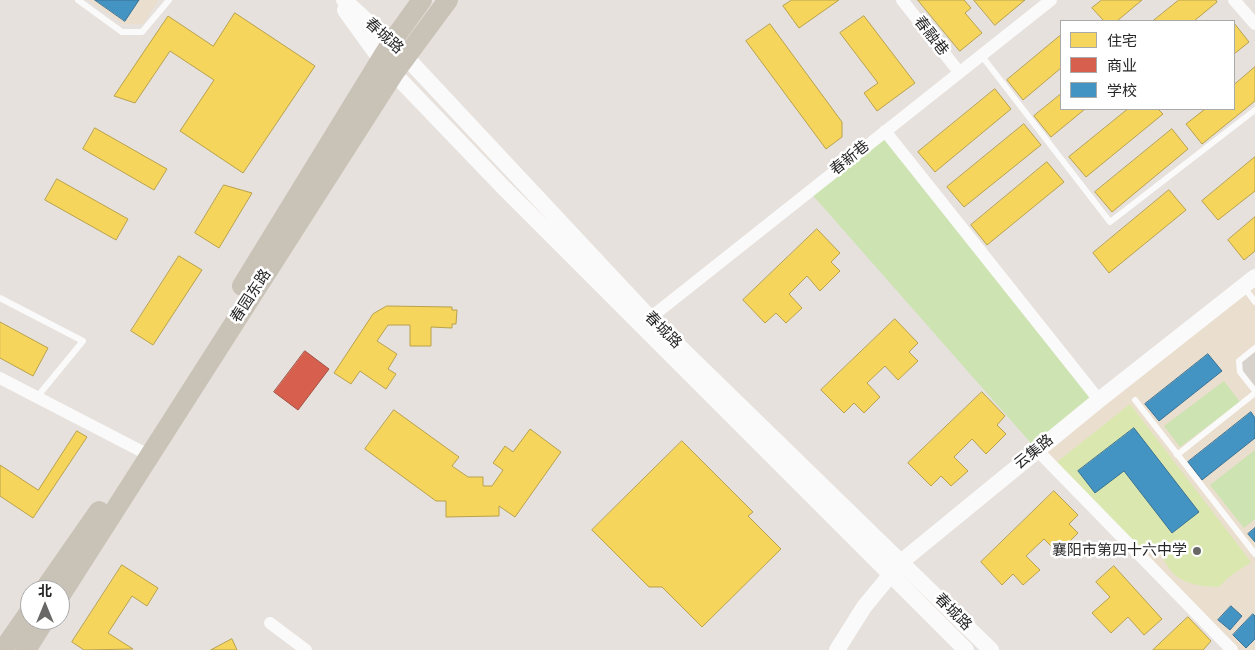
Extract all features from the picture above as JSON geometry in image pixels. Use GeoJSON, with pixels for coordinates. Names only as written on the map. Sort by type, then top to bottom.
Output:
{"type":"FeatureCollection","features":[{"type":"Feature","properties":{"kind":"main road","name":"春园东路"},"geometry":{"type":"LineString","coordinates":[[70,580],[387,67],[391,43],[422,0]]}},
{"type":"Feature","properties":{"kind":"main road","name":"春园东路"},"geometry":{"type":"LineString","coordinates":[[51,580],[141,451],[387,67],[406,56],[448,0]]}},
{"type":"Feature","properties":{"kind":"main road"},"geometry":{"type":"LineString","coordinates":[[3,650],[20,625]]}},
{"type":"Feature","properties":{"kind":"main road"},"geometry":{"type":"LineString","coordinates":[[26,650],[39,630]]}},
{"type":"Feature","properties":{"kind":"street","name":"春城路"},"geometry":{"type":"LineString","coordinates":[[334,0],[344,9],[387,67],[503,187],[966,650]]}},
{"type":"Feature","properties":{"kind":"street","name":"春城路"},"geometry":{"type":"LineString","coordinates":[[344,0],[406,56],[650,318],[991,650]]}},
{"type":"Feature","properties":{"kind":"street","name":"春融巷"},"geometry":{"type":"LineString","coordinates":[[902,0],[959,72]]}},
{"type":"Feature","properties":{"kind":"street","name":"春新巷"},"geometry":{"type":"LineString","coordinates":[[650,318],[1051,0]]}},
{"type":"Feature","properties":{"kind":"street"},"geometry":{"type":"LineString","coordinates":[[1234,0],[1255,24]]}},
{"type":"Feature","properties":{"kind":"street"},"geometry":{"type":"LineString","coordinates":[[884,131],[1099,400]]}},
{"type":"Feature","properties":{"kind":"street","name":"云集路"},"geometry":{"type":"LineString","coordinates":[[837,650],[864,607],[902,562],[1037,450],[1249,282]]}},
{"type":"Feature","properties":{"kind":"street"},"geometry":{"type":"LineString","coordinates":[[0,378],[141,451]]}},
{"type":"Feature","properties":{"kind":"street"},"geometry":{"type":"LineString","coordinates":[[1037,450],[1232,650]]}},
{"type":"Feature","properties":{"kind":"street"},"geometry":{"type":"LineString","coordinates":[[270,623],[306,650]]}},
{"type":"Feature","properties":{"kind":"lane"},"geometry":{"type":"LineString","coordinates":[[78,0],[122,32],[142,32],[169,0]]}},
{"type":"Feature","properties":{"kind":"lane"},"geometry":{"type":"LineString","coordinates":[[981,55],[1110,222],[1255,110]]}},
{"type":"Feature","properties":{"kind":"lane"},"geometry":{"type":"LineString","coordinates":[[1249,282],[1255,302]]}},
{"type":"Feature","properties":{"kind":"lane"},"geometry":{"type":"LineString","coordinates":[[0,298],[83,341],[36,397]]}},
{"type":"Feature","properties":{"kind":"lane"},"geometry":{"type":"LineString","coordinates":[[1177,455],[1255,392],[1240,372],[1239,361],[1255,348]]}},
{"type":"Feature","properties":{"kind":"lane"},"geometry":{"type":"LineString","coordinates":[[1135,400],[1255,554]]}},
{"type":"Feature","properties":{"kind":"shaded area"},"geometry":{"type":"Polygon","coordinates":[[[88,0],[159,0],[143,24],[123,24],[88,0]]]}},
{"type":"Feature","properties":{"kind":"shaded area","name":"襄阳市第四十六中学"},"geometry":{"type":"Polygon","coordinates":[[[1255,285],[1255,650],[1235,650],[1042,452],[1255,285]]]}},
{"type":"Feature","properties":{"kind":"shaded area"},"geometry":{"type":"Polygon","coordinates":[[[1255,348],[1255,391],[1240,372],[1239,361],[1255,348]]]}},
{"type":"Feature","properties":{"kind":"green space"},"geometry":{"type":"Polygon","coordinates":[[[885,131],[1099,400],[1037,450],[809,191],[885,131]]]}},
{"type":"Feature","properties":{"kind":"green space"},"geometry":{"type":"Polygon","coordinates":[[[1224,381],[1240,402],[1180,447],[1164,426],[1224,381]]]}},
{"type":"Feature","properties":{"kind":"green space"},"geometry":{"type":"Polygon","coordinates":[[[1130,404],[1251,562],[1229,577],[1219,587],[1193,584],[1181,579],[1169,569],[1158,550],[1141,548],[1057,462],[1130,404]]]}},
{"type":"Feature","properties":{"kind":"green space"},"geometry":{"type":"Polygon","coordinates":[[[1255,450],[1255,519],[1244,528],[1210,485],[1255,450]]]}},
{"type":"Feature","properties":{"kind":"building: 住宅"},"geometry":{"type":"Polygon","coordinates":[[[792,0],[839,0],[799,28],[783,6],[792,0]]]}},
{"type":"Feature","properties":{"kind":"building: 住宅"},"geometry":{"type":"Polygon","coordinates":[[[918,0],[964,0],[971,8],[965,13],[982,33],[960,51],[918,0]]]}},
{"type":"Feature","properties":{"kind":"building: 住宅"},"geometry":{"type":"Polygon","coordinates":[[[974,0],[1025,0],[995,25],[974,0]]]}},
{"type":"Feature","properties":{"kind":"building: 住宅"},"geometry":{"type":"Polygon","coordinates":[[[1102,0],[1142,0],[1118,20],[1103,20],[1092,8],[1102,0]]]}},
{"type":"Feature","properties":{"kind":"building: 住宅"},"geometry":{"type":"Polygon","coordinates":[[[1179,0],[1216,0],[1217,2],[1195,20],[1154,20],[1179,0]]]}},
{"type":"Feature","properties":{"kind":"building: 住宅"},"geometry":{"type":"Polygon","coordinates":[[[235,13],[315,66],[243,173],[180,131],[214,80],[170,51],[135,103],[114,96],[168,16],[213,46],[235,13]]]}},
{"type":"Feature","properties":{"kind":"building: 住宅"},"geometry":{"type":"Polygon","coordinates":[[[864,16],[915,83],[877,111],[864,93],[878,83],[840,33],[864,16]]]}},
{"type":"Feature","properties":{"kind":"building: 住宅"},"geometry":{"type":"Polygon","coordinates":[[[770,24],[842,122],[842,137],[826,149],[746,41],[770,24]]]}},
{"type":"Feature","properties":{"kind":"building: 住宅"},"geometry":{"type":"Polygon","coordinates":[[[1235,24],[1249,42],[1235,53],[1235,24]]]}},
{"type":"Feature","properties":{"kind":"building: 住宅"},"geometry":{"type":"Polygon","coordinates":[[[1060,36],[1060,69],[1023,100],[1007,80],[1060,36]]]}},
{"type":"Feature","properties":{"kind":"building: 住宅"},"geometry":{"type":"Polygon","coordinates":[[[1255,67],[1255,101],[1202,144],[1186,124],[1204,110],[1235,110],[1235,84],[1255,67]]]}},
{"type":"Feature","properties":{"kind":"building: 住宅"},"geometry":{"type":"Polygon","coordinates":[[[995,89],[1011,109],[935,172],[918,152],[995,89]]]}},
{"type":"Feature","properties":{"kind":"building: 住宅"},"geometry":{"type":"Polygon","coordinates":[[[1060,95],[1060,110],[1084,110],[1051,137],[1034,116],[1060,95]]]}},
{"type":"Feature","properties":{"kind":"building: 住宅"},"geometry":{"type":"Polygon","coordinates":[[[1127,110],[1159,110],[1163,114],[1086,177],[1069,157],[1127,110]]]}},
{"type":"Feature","properties":{"kind":"building: 住宅"},"geometry":{"type":"Polygon","coordinates":[[[1024,124],[1041,145],[964,207],[947,187],[1024,124]]]}},
{"type":"Feature","properties":{"kind":"building: 住宅"},"geometry":{"type":"Polygon","coordinates":[[[95,128],[167,169],[154,190],[83,149],[95,128]]]}},
{"type":"Feature","properties":{"kind":"building: 住宅"},"geometry":{"type":"Polygon","coordinates":[[[1172,129],[1188,149],[1112,212],[1095,192],[1172,129]]]}},
{"type":"Feature","properties":{"kind":"building: 住宅"},"geometry":{"type":"Polygon","coordinates":[[[1255,157],[1255,191],[1218,220],[1202,201],[1255,157]]]}},
{"type":"Feature","properties":{"kind":"building: 住宅"},"geometry":{"type":"Polygon","coordinates":[[[1047,162],[1064,182],[987,245],[971,225],[1047,162]]]}},
{"type":"Feature","properties":{"kind":"building: 住宅"},"geometry":{"type":"Polygon","coordinates":[[[57,179],[128,219],[116,240],[45,200],[57,179]]]}},
{"type":"Feature","properties":{"kind":"building: 住宅"},"geometry":{"type":"Polygon","coordinates":[[[224,185],[252,193],[219,248],[195,233],[224,185]]]}},
{"type":"Feature","properties":{"kind":"building: 住宅"},"geometry":{"type":"Polygon","coordinates":[[[1169,190],[1186,210],[1109,273],[1093,253],[1169,190]]]}},
{"type":"Feature","properties":{"kind":"building: 住宅"},"geometry":{"type":"Polygon","coordinates":[[[1255,217],[1255,251],[1244,260],[1228,240],[1255,217]]]}},
{"type":"Feature","properties":{"kind":"building: 住宅"},"geometry":{"type":"Polygon","coordinates":[[[817,229],[840,253],[831,262],[840,271],[820,291],[807,276],[789,294],[802,308],[786,323],[776,313],[765,323],[743,300],[817,229]]]}},
{"type":"Feature","properties":{"kind":"building: 住宅"},"geometry":{"type":"Polygon","coordinates":[[[179,256],[202,270],[153,345],[131,331],[179,256]]]}},
{"type":"Feature","properties":{"kind":"building: 住宅"},"geometry":{"type":"Polygon","coordinates":[[[387,306],[452,307],[452,310],[457,310],[456,324],[452,324],[452,328],[431,327],[431,346],[410,346],[410,325],[388,325],[377,341],[397,354],[388,369],[396,374],[386,389],[360,371],[351,384],[334,373],[373,314],[387,306]]]}},
{"type":"Feature","properties":{"kind":"building: 住宅"},"geometry":{"type":"Polygon","coordinates":[[[895,319],[918,343],[909,352],[918,361],[898,380],[885,366],[867,383],[880,397],[864,413],[854,403],[844,413],[821,390],[895,319]]]}},
{"type":"Feature","properties":{"kind":"building: 住宅"},"geometry":{"type":"Polygon","coordinates":[[[0,322],[48,348],[33,376],[0,358],[0,322]]]}},
{"type":"Feature","properties":{"kind":"building: 住宅"},"geometry":{"type":"Polygon","coordinates":[[[982,392],[1005,416],[997,425],[1006,434],[986,454],[972,439],[954,457],[968,471],[951,486],[941,476],[931,486],[908,463],[982,392]]]}},
{"type":"Feature","properties":{"kind":"building: 住宅"},"geometry":{"type":"Polygon","coordinates":[[[394,410],[459,457],[452,466],[468,477],[483,477],[483,486],[492,486],[503,470],[493,463],[505,446],[513,452],[530,429],[561,452],[515,517],[499,506],[499,516],[446,517],[446,501],[436,501],[365,449],[394,410]]]}},
{"type":"Feature","properties":{"kind":"building: 住宅"},"geometry":{"type":"Polygon","coordinates":[[[77,431],[87,437],[33,518],[0,496],[0,465],[38,490],[77,431]]]}},
{"type":"Feature","properties":{"kind":"building: 住宅"},"geometry":{"type":"Polygon","coordinates":[[[682,441],[753,512],[748,516],[781,549],[702,627],[662,587],[649,587],[592,530],[682,441]]]}},
{"type":"Feature","properties":{"kind":"building: 住宅"},"geometry":{"type":"Polygon","coordinates":[[[1054,491],[1078,515],[1069,524],[1078,533],[1058,553],[1044,539],[1026,556],[1040,570],[1023,585],[1013,574],[1002,585],[981,562],[1054,491]]]}},
{"type":"Feature","properties":{"kind":"building: 住宅"},"geometry":{"type":"Polygon","coordinates":[[[122,565],[158,588],[147,606],[132,596],[108,633],[133,649],[84,650],[72,642],[122,565]]]}},
{"type":"Feature","properties":{"kind":"building: 住宅"},"geometry":{"type":"Polygon","coordinates":[[[1114,566],[1162,619],[1144,635],[1128,617],[1111,633],[1092,613],[1110,597],[1096,582],[1114,566]]]}},
{"type":"Feature","properties":{"kind":"building: 住宅"},"geometry":{"type":"Polygon","coordinates":[[[1188,617],[1211,641],[1203,650],[1153,650],[1188,617]]]}},
{"type":"Feature","properties":{"kind":"building: 住宅"},"geometry":{"type":"Polygon","coordinates":[[[232,639],[237,650],[211,650],[232,639]]]}},
{"type":"Feature","properties":{"kind":"building: 商业"},"geometry":{"type":"Polygon","coordinates":[[[305,351],[329,369],[298,410],[274,392],[305,351]]]}},
{"type":"Feature","properties":{"kind":"building: 学校"},"geometry":{"type":"Polygon","coordinates":[[[95,0],[139,0],[125,21],[95,0]]]}},
{"type":"Feature","properties":{"kind":"building: 学校"},"geometry":{"type":"Polygon","coordinates":[[[1208,354],[1222,371],[1159,421],[1145,404],[1208,354]]]}},
{"type":"Feature","properties":{"kind":"building: 学校"},"geometry":{"type":"Polygon","coordinates":[[[1251,412],[1255,418],[1255,438],[1202,480],[1188,462],[1251,412]]]}},
{"type":"Feature","properties":{"kind":"building: 学校"},"geometry":{"type":"Polygon","coordinates":[[[1134,428],[1199,512],[1172,533],[1124,471],[1095,493],[1078,471],[1134,428]]]}},
{"type":"Feature","properties":{"kind":"building: 学校"},"geometry":{"type":"Polygon","coordinates":[[[1255,528],[1255,542],[1248,534],[1255,528]]]}},
{"type":"Feature","properties":{"kind":"building: 学校"},"geometry":{"type":"Polygon","coordinates":[[[1231,606],[1242,616],[1230,630],[1218,620],[1231,606]]]}},
{"type":"Feature","properties":{"kind":"building: 学校"},"geometry":{"type":"Polygon","coordinates":[[[1253,614],[1255,616],[1255,639],[1246,648],[1233,635],[1253,614]]]}},
{"type":"Feature","properties":{"kind":"place","name":"襄阳市第四十六中学"},"geometry":{"type":"Point","coordinates":[1197,551]}}]}
